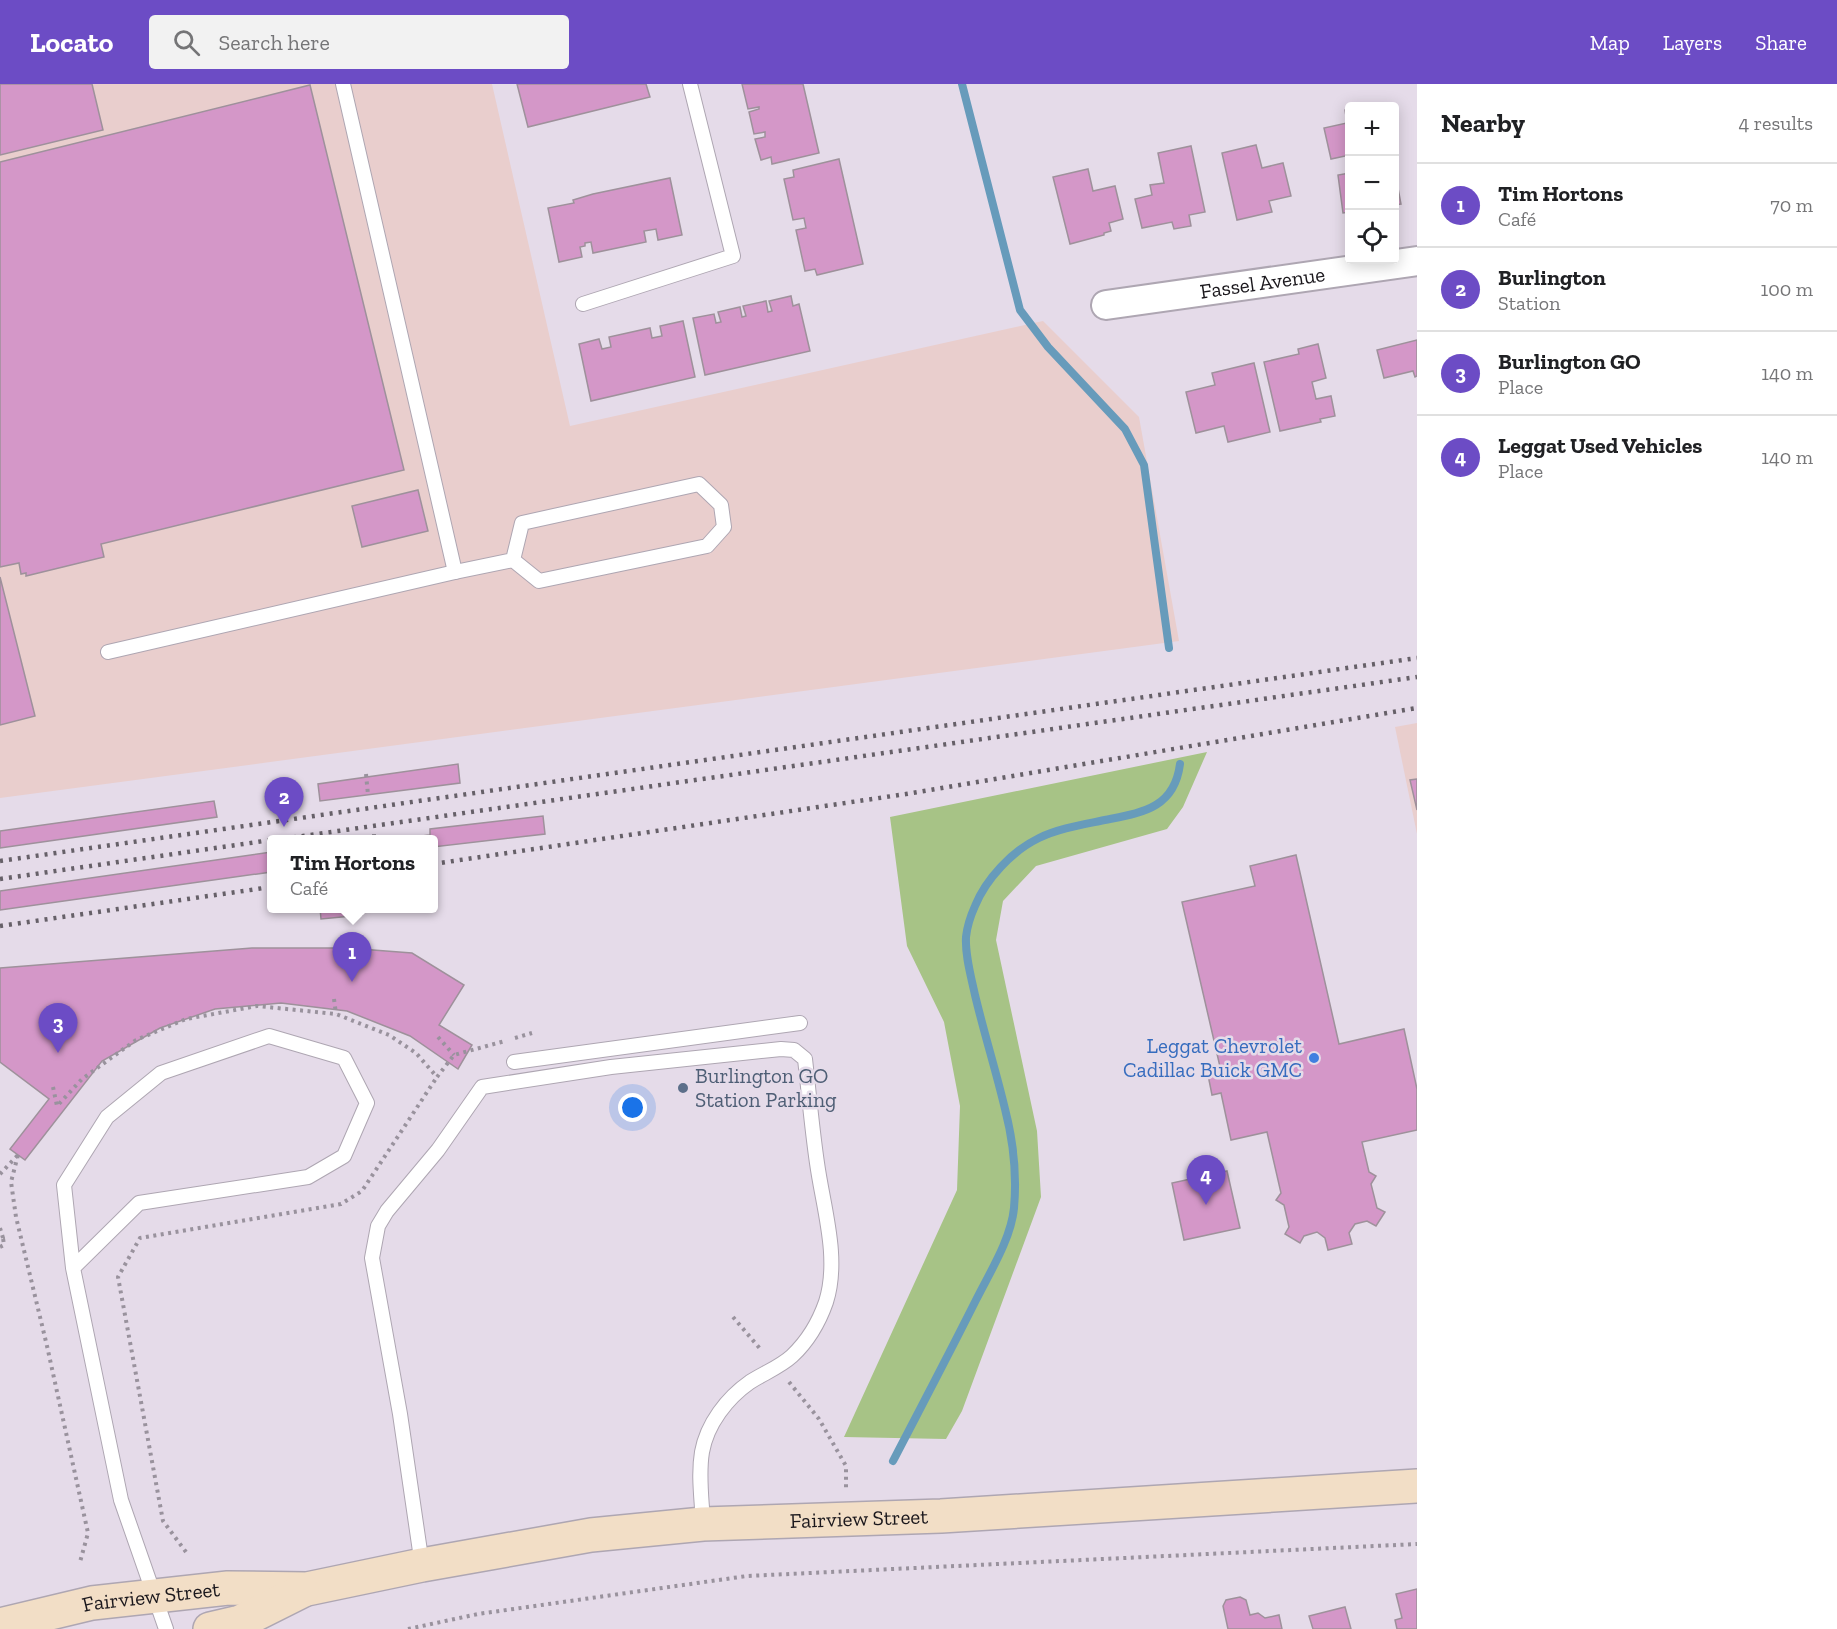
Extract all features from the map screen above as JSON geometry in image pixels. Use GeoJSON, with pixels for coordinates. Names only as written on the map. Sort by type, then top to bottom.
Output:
{"type":"FeatureCollection","features":[{"type":"Feature","properties":{"kind":"main road","name":"Fairview Street"},"geometry":{"type":"LineString","coordinates":[[0,1626],[92,1604],[154,1596],[228,1588],[307,1589],[422,1564],[591,1535],[703,1524],[844,1521],[1417,1486]]}},
{"type":"Feature","properties":{"kind":"main road","name":"Fairview Street"},"geometry":{"type":"LineString","coordinates":[[210,1629],[240,1622],[307,1589]]}},
{"type":"Feature","properties":{"kind":"street","name":"Fassel Avenue"},"geometry":{"type":"LineString","coordinates":[[1106,304],[1417,261]]}},
{"type":"Feature","properties":{"kind":"lane"},"geometry":{"type":"LineString","coordinates":[[343,84],[455,572]]}},
{"type":"Feature","properties":{"kind":"lane"},"geometry":{"type":"LineString","coordinates":[[583,304],[733,256],[690,84]]}},
{"type":"Feature","properties":{"kind":"lane"},"geometry":{"type":"LineString","coordinates":[[699,484],[721,505],[724,526],[707,546],[539,581],[513,560],[522,523],[699,484]]}},
{"type":"Feature","properties":{"kind":"lane"},"geometry":{"type":"LineString","coordinates":[[108,652],[513,560]]}},
{"type":"Feature","properties":{"kind":"lane"},"geometry":{"type":"LineString","coordinates":[[514,1062],[800,1023]]}},
{"type":"Feature","properties":{"kind":"lane"},"geometry":{"type":"LineString","coordinates":[[73,1268],[139,1203],[308,1178],[344,1156],[367,1103],[344,1058],[269,1036],[161,1073],[107,1118],[64,1185],[73,1268],[121,1500],[166,1629]]}},
{"type":"Feature","properties":{"kind":"lane"},"geometry":{"type":"LineString","coordinates":[[422,1564],[400,1414],[372,1258],[378,1226],[387,1211],[438,1150],[482,1087],[611,1067],[782,1049],[794,1050],[805,1059],[830,1253],[830,1285],[826,1301],[812,1332],[792,1356],[735,1394],[711,1426],[703,1450],[701,1466],[703,1524]]}},
{"type":"Feature","properties":{"kind":"path"},"geometry":{"type":"LineString","coordinates":[[366,774],[368,795]]}},
{"type":"Feature","properties":{"kind":"path"},"geometry":{"type":"LineString","coordinates":[[334,999],[336,1014]]}},
{"type":"Feature","properties":{"kind":"path"},"geometry":{"type":"LineString","coordinates":[[438,1037],[454,1055]]}},
{"type":"Feature","properties":{"kind":"path"},"geometry":{"type":"LineString","coordinates":[[186,1552],[163,1521],[118,1277],[140,1238],[341,1204],[362,1191],[437,1077]]}},
{"type":"Feature","properties":{"kind":"path"},"geometry":{"type":"LineString","coordinates":[[0,1174],[18,1155],[11,1182],[16,1217],[88,1533],[80,1562]]}},
{"type":"Feature","properties":{"kind":"path"},"geometry":{"type":"LineString","coordinates":[[0,1228],[4,1245],[0,1246]]}},
{"type":"Feature","properties":{"kind":"path"},"geometry":{"type":"LineString","coordinates":[[734,1317],[819,1419],[846,1466],[844,1521]]}},
{"type":"Feature","properties":{"kind":"path"},"geometry":{"type":"LineString","coordinates":[[408,1629],[478,1614],[747,1576],[1417,1544]]}},
{"type":"Feature","properties":{"kind":"shaded area"},"geometry":{"type":"Polygon","coordinates":[[[0,84],[492,84],[570,426],[1043,321],[1139,417],[1179,641],[0,798],[0,84]]]}},
{"type":"Feature","properties":{"kind":"shaded area"},"geometry":{"type":"Polygon","coordinates":[[[1417,723],[1417,834],[1395,727],[1417,723]]]}},
{"type":"Feature","properties":{"kind":"green space"},"geometry":{"type":"Polygon","coordinates":[[[1207,752],[1183,807],[1167,829],[1036,866],[1003,901],[996,940],[1037,1131],[1041,1197],[962,1411],[946,1439],[844,1437],[957,1190],[960,1106],[944,1022],[907,946],[890,817],[1207,752]]]}},
{"type":"Feature","properties":{"kind":"building"},"geometry":{"type":"Polygon","coordinates":[[[0,84],[92,84],[103,130],[0,155],[0,84]]]}},
{"type":"Feature","properties":{"kind":"building"},"geometry":{"type":"Polygon","coordinates":[[[517,84],[646,84],[650,97],[528,127],[517,84]]]}},
{"type":"Feature","properties":{"kind":"building"},"geometry":{"type":"Polygon","coordinates":[[[742,84],[803,84],[819,153],[772,164],[771,157],[761,160],[755,139],[765,137],[765,132],[754,134],[749,112],[759,107],[748,109],[742,84]]]}},
{"type":"Feature","properties":{"kind":"building"},"geometry":{"type":"Polygon","coordinates":[[[310,85],[404,470],[101,544],[104,557],[26,576],[26,573],[21,574],[19,563],[0,567],[0,162],[310,85]]]}},
{"type":"Feature","properties":{"kind":"building"},"geometry":{"type":"Polygon","coordinates":[[[1345,123],[1345,156],[1331,159],[1324,128],[1345,123]]]}},
{"type":"Feature","properties":{"kind":"building"},"geometry":{"type":"Polygon","coordinates":[[[1256,145],[1262,168],[1283,163],[1291,196],[1269,201],[1272,212],[1237,220],[1222,153],[1256,145]]]}},
{"type":"Feature","properties":{"kind":"building"},"geometry":{"type":"Polygon","coordinates":[[[1191,146],[1205,212],[1189,215],[1191,226],[1174,229],[1172,222],[1142,228],[1135,199],[1152,195],[1150,185],[1164,183],[1158,153],[1191,146]]]}},
{"type":"Feature","properties":{"kind":"building"},"geometry":{"type":"Polygon","coordinates":[[[839,159],[863,264],[817,275],[815,269],[805,271],[796,230],[806,228],[804,218],[793,220],[784,179],[794,177],[793,170],[839,159]]]}},
{"type":"Feature","properties":{"kind":"building"},"geometry":{"type":"Polygon","coordinates":[[[1088,169],[1093,191],[1115,186],[1123,219],[1109,223],[1111,231],[1104,235],[1070,244],[1053,177],[1088,169]]]}},
{"type":"Feature","properties":{"kind":"building"},"geometry":{"type":"Polygon","coordinates":[[[1345,174],[1345,213],[1343,213],[1338,175],[1345,174]]]}},
{"type":"Feature","properties":{"kind":"building"},"geometry":{"type":"Polygon","coordinates":[[[670,178],[682,235],[658,240],[656,229],[644,231],[646,242],[593,253],[591,242],[585,243],[585,246],[580,247],[582,257],[559,262],[548,208],[574,203],[573,200],[593,194],[670,178]]]}},
{"type":"Feature","properties":{"kind":"building"},"geometry":{"type":"Polygon","coordinates":[[[791,296],[793,306],[799,304],[810,351],[705,375],[693,318],[714,314],[716,323],[721,322],[718,312],[740,307],[742,317],[746,316],[743,306],[766,301],[768,312],[772,311],[769,301],[791,296]]]}},
{"type":"Feature","properties":{"kind":"building"},"geometry":{"type":"Polygon","coordinates":[[[683,321],[695,377],[591,401],[579,344],[599,339],[602,349],[611,347],[609,337],[650,328],[652,338],[662,336],[660,326],[683,321]]]}},
{"type":"Feature","properties":{"kind":"building"},"geometry":{"type":"Polygon","coordinates":[[[1417,340],[1417,376],[1415,377],[1413,371],[1384,378],[1377,350],[1417,340]]]}},
{"type":"Feature","properties":{"kind":"building"},"geometry":{"type":"Polygon","coordinates":[[[1318,344],[1326,378],[1312,382],[1316,399],[1331,396],[1335,416],[1320,419],[1321,422],[1280,431],[1264,362],[1299,354],[1298,349],[1318,344]]]}},
{"type":"Feature","properties":{"kind":"building"},"geometry":{"type":"Polygon","coordinates":[[[1254,363],[1270,432],[1228,442],[1224,426],[1196,433],[1186,392],[1215,385],[1212,373],[1254,363]]]}},
{"type":"Feature","properties":{"kind":"building"},"geometry":{"type":"Polygon","coordinates":[[[418,490],[428,531],[362,547],[352,506],[418,490]]]}},
{"type":"Feature","properties":{"kind":"building"},"geometry":{"type":"Polygon","coordinates":[[[0,577],[35,716],[0,725],[0,577]]]}},
{"type":"Feature","properties":{"kind":"building"},"geometry":{"type":"Polygon","coordinates":[[[458,764],[460,783],[320,801],[318,784],[458,764]]]}},
{"type":"Feature","properties":{"kind":"building"},"geometry":{"type":"Polygon","coordinates":[[[1417,779],[1417,810],[1410,780],[1417,779]]]}},
{"type":"Feature","properties":{"kind":"building"},"geometry":{"type":"Polygon","coordinates":[[[214,801],[217,817],[0,848],[0,831],[214,801]]]}},
{"type":"Feature","properties":{"kind":"building"},"geometry":{"type":"Polygon","coordinates":[[[543,816],[545,834],[438,846],[438,835],[430,835],[430,829],[543,816]]]}},
{"type":"Feature","properties":{"kind":"building"},"geometry":{"type":"Polygon","coordinates":[[[267,853],[267,873],[0,910],[0,891],[267,853]]]}},
{"type":"Feature","properties":{"kind":"building","name":"Leggat Chevrolet Cadillac Buick GMC"},"geometry":{"type":"Polygon","coordinates":[[[1296,855],[1339,1044],[1404,1029],[1417,1089],[1417,1130],[1362,1142],[1369,1172],[1376,1176],[1371,1184],[1377,1208],[1385,1212],[1376,1226],[1367,1221],[1355,1224],[1349,1233],[1352,1244],[1328,1250],[1325,1238],[1317,1232],[1304,1236],[1300,1243],[1285,1234],[1289,1227],[1284,1205],[1276,1200],[1281,1193],[1267,1132],[1231,1140],[1221,1093],[1212,1095],[1208,1075],[1221,1071],[1182,902],[1255,886],[1250,866],[1296,855]]]}},
{"type":"Feature","properties":{"kind":"building"},"geometry":{"type":"Polygon","coordinates":[[[320,913],[362,913],[362,915],[321,919],[320,913]]]}},
{"type":"Feature","properties":{"kind":"building"},"geometry":{"type":"Polygon","coordinates":[[[252,948],[347,948],[412,953],[464,985],[439,1025],[472,1045],[458,1069],[410,1036],[347,1011],[281,1003],[215,1009],[160,1028],[102,1061],[25,1160],[10,1149],[49,1099],[0,1062],[0,968],[252,948]]]}},
{"type":"Feature","properties":{"kind":"building"},"geometry":{"type":"Polygon","coordinates":[[[1227,1171],[1240,1228],[1184,1240],[1172,1183],[1227,1171]]]}},
{"type":"Feature","properties":{"kind":"building"},"geometry":{"type":"Polygon","coordinates":[[[1417,1589],[1417,1629],[1397,1629],[1395,1620],[1402,1618],[1396,1594],[1417,1589]]]}},
{"type":"Feature","properties":{"kind":"building"},"geometry":{"type":"Polygon","coordinates":[[[1240,1597],[1246,1600],[1250,1615],[1258,1613],[1265,1618],[1279,1615],[1282,1629],[1228,1629],[1223,1606],[1226,1600],[1240,1597]]]}},
{"type":"Feature","properties":{"kind":"building"},"geometry":{"type":"Polygon","coordinates":[[[1345,1607],[1351,1629],[1313,1629],[1309,1616],[1345,1607]]]}},
{"type":"Feature","properties":{"kind":"waterway"},"geometry":{"type":"LineString","coordinates":[[962,84],[1020,310],[1048,347],[1125,429],[1144,465],[1169,648]]}},
{"type":"Feature","properties":{"kind":"waterway"},"geometry":{"type":"LineString","coordinates":[[893,1461],[999,1255],[1009,1232],[1014,1208],[1015,1170],[1010,1133],[967,959],[966,937],[974,910],[993,876],[1019,850],[1053,832],[1140,812],[1152,807],[1170,792],[1180,764]]}},
{"type":"Feature","properties":{"kind":"railway"},"geometry":{"type":"LineString","coordinates":[[0,861],[1417,658]]}},
{"type":"Feature","properties":{"kind":"railway"},"geometry":{"type":"LineString","coordinates":[[310,835],[1417,677]]}},
{"type":"Feature","properties":{"kind":"railway"},"geometry":{"type":"LineString","coordinates":[[438,863],[906,794],[1417,708]]}},
{"type":"Feature","properties":{"kind":"railway"},"geometry":{"type":"LineString","coordinates":[[0,879],[267,841]]}},
{"type":"Feature","properties":{"kind":"railway"},"geometry":{"type":"LineString","coordinates":[[0,926],[267,888]]}},
{"type":"Feature","properties":{"kind":"place","name":"Burlington"},"geometry":{"type":"Point","coordinates":[284,827]}},
{"type":"Feature","properties":{"kind":"place","name":"Tim Hortons"},"geometry":{"type":"Point","coordinates":[352,982]}},
{"type":"Feature","properties":{"kind":"place","name":"Burlington GO"},"geometry":{"type":"Point","coordinates":[58,1053]}},
{"type":"Feature","properties":{"kind":"place","name":"Leggat Chevrolet Cadillac Buick GMC"},"geometry":{"type":"Point","coordinates":[1314,1058]}},
{"type":"Feature","properties":{"kind":"place","name":"Burlington GO Station Parking"},"geometry":{"type":"Point","coordinates":[683,1088]}},
{"type":"Feature","properties":{"kind":"place","name":"Leggat Used Vehicles"},"geometry":{"type":"Point","coordinates":[1206,1205]}}]}
